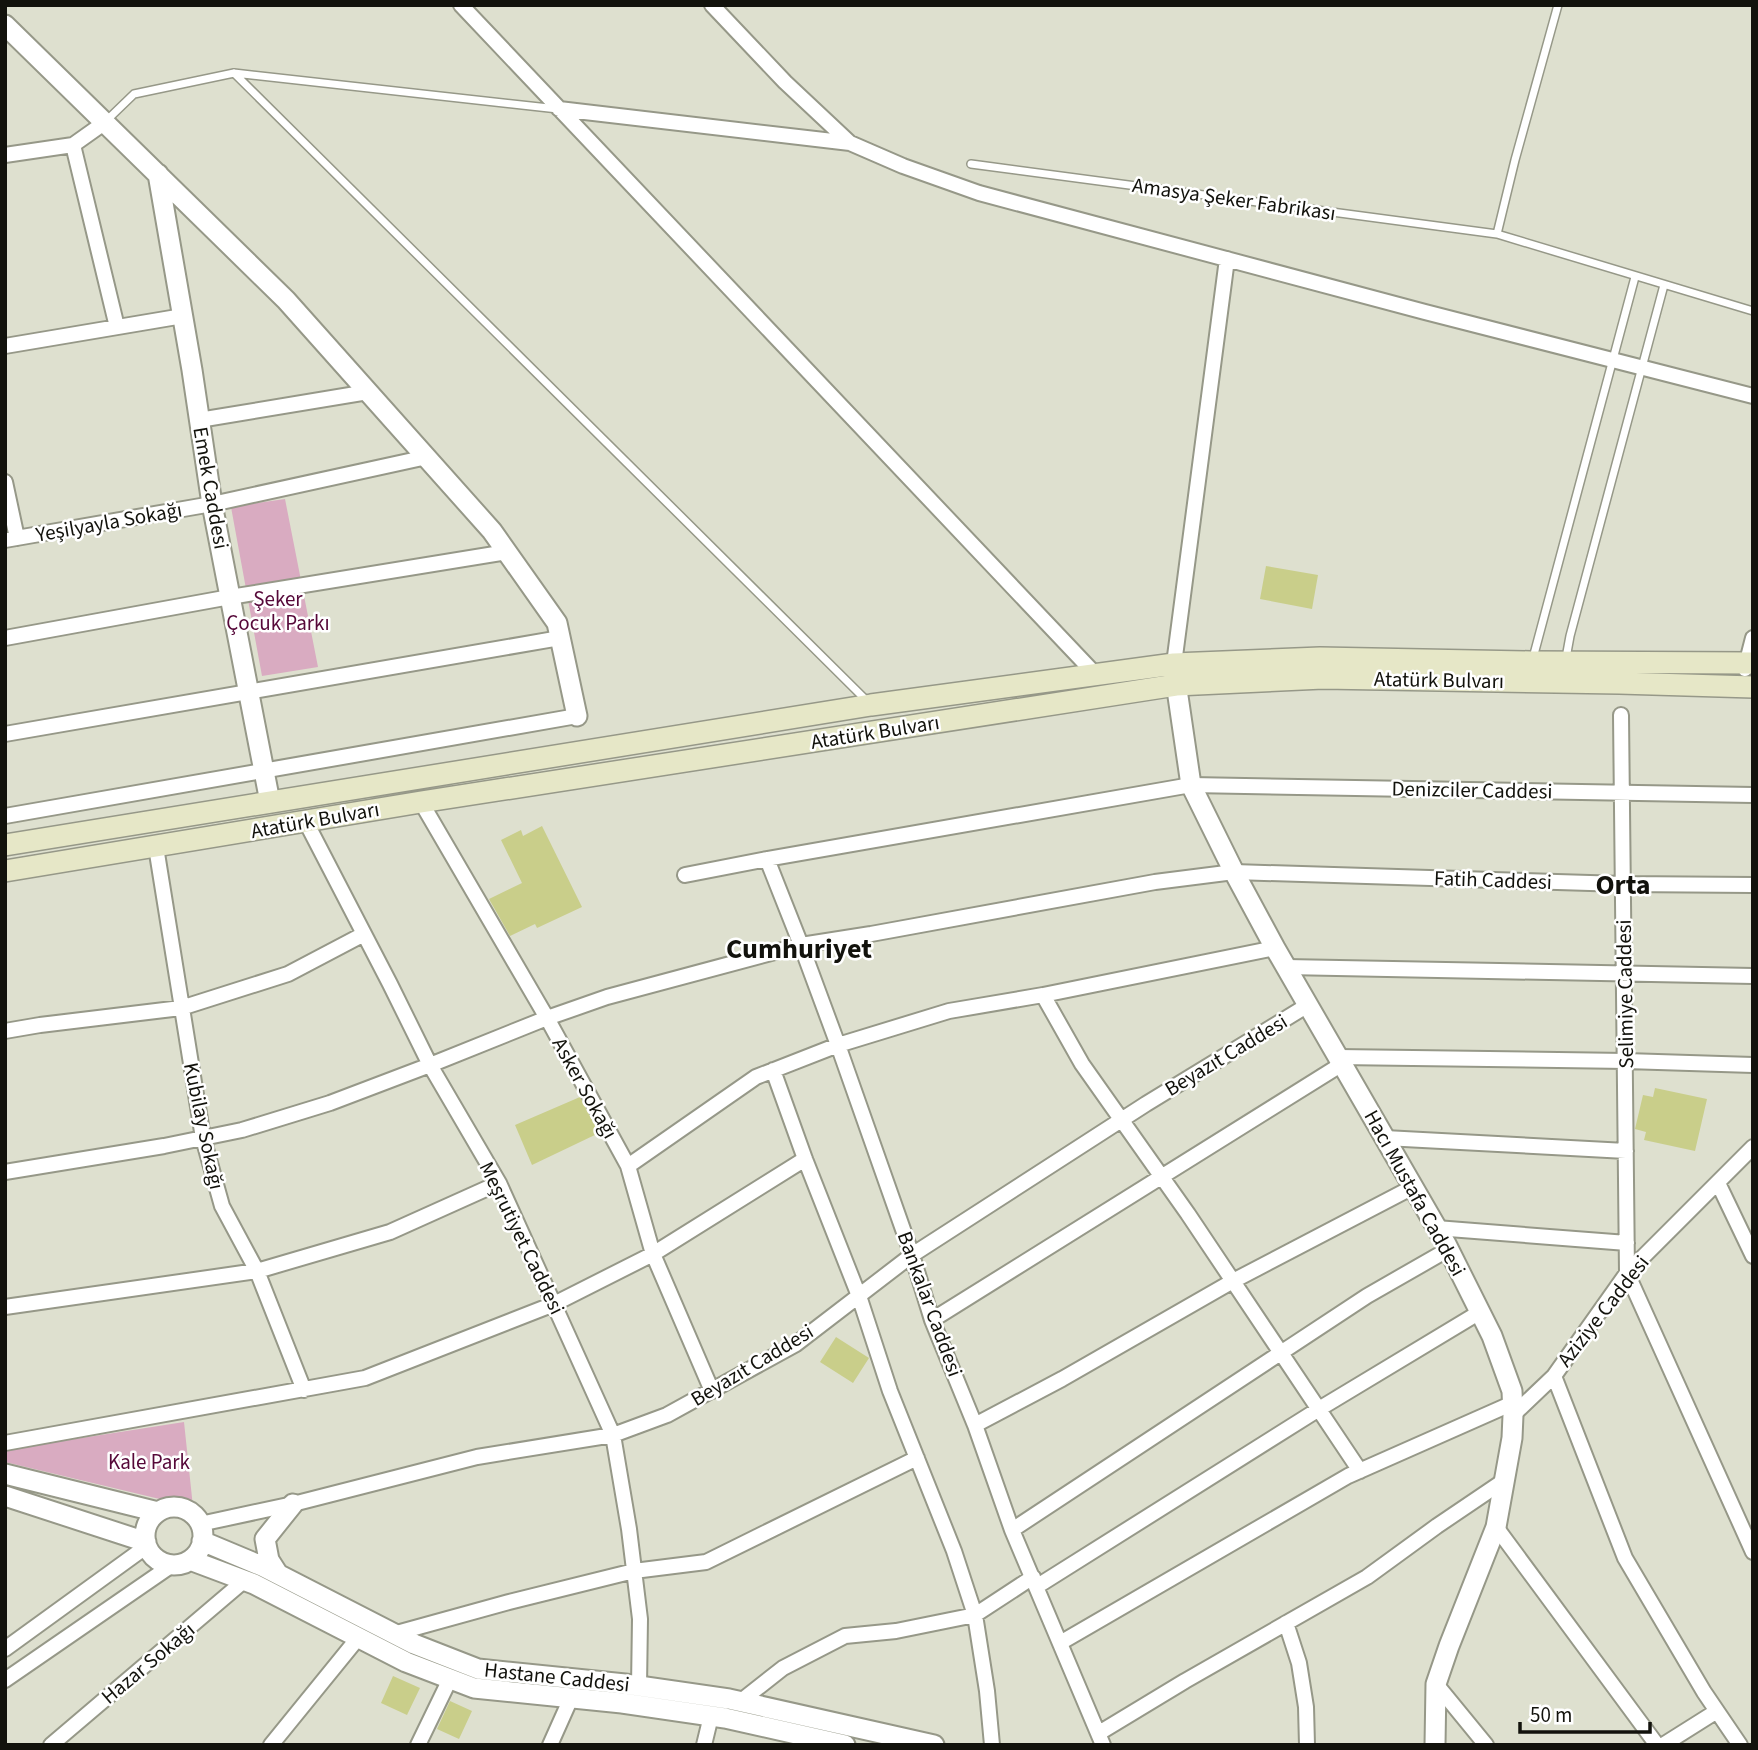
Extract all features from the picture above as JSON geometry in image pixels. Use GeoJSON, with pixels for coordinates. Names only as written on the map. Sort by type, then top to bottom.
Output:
{"type":"FeatureCollection","features":[{"type":"Feature","properties":{"kind":"main road","name":"Atatürk Bulvarı"},"geometry":{"type":"LineString","coordinates":[[5,871],[1175,675],[1320,658],[1566,663],[1750,663]]}},
{"type":"Feature","properties":{"kind":"main road","name":"Atatürk Bulvarı"},"geometry":{"type":"LineString","coordinates":[[5,845],[871,705],[1096,675],[1619,682],[1747,687]]}},
{"type":"Feature","properties":{"kind":"street"},"geometry":{"type":"LineString","coordinates":[[461,5],[1096,675]]}},
{"type":"Feature","properties":{"kind":"street"},"geometry":{"type":"LineString","coordinates":[[712,5],[785,82],[850,143]]}},
{"type":"Feature","properties":{"kind":"street"},"geometry":{"type":"LineString","coordinates":[[5,25],[286,300],[492,531],[557,623],[577,716],[5,816]]}},
{"type":"Feature","properties":{"kind":"street"},"geometry":{"type":"LineString","coordinates":[[559,109],[850,143],[903,166],[979,193],[1753,396]]}},
{"type":"Feature","properties":{"kind":"street"},"geometry":{"type":"LineString","coordinates":[[5,155],[73,145],[104,123]]}},
{"type":"Feature","properties":{"kind":"street"},"geometry":{"type":"LineString","coordinates":[[73,145],[117,327]]}},
{"type":"Feature","properties":{"kind":"street","name":"Emek Caddesi"},"geometry":{"type":"LineString","coordinates":[[158,174],[212,504],[270,802]]}},
{"type":"Feature","properties":{"kind":"street"},"geometry":{"type":"LineString","coordinates":[[1175,675],[1227,259]]}},
{"type":"Feature","properties":{"kind":"street"},"geometry":{"type":"LineString","coordinates":[[5,346],[183,316]]}},
{"type":"Feature","properties":{"kind":"street"},"geometry":{"type":"LineString","coordinates":[[199,420],[369,392]]}},
{"type":"Feature","properties":{"kind":"street","name":"Yeşilyayla Sokağı"},"geometry":{"type":"LineString","coordinates":[[11,539],[212,504],[427,457]]}},
{"type":"Feature","properties":{"kind":"street"},"geometry":{"type":"LineString","coordinates":[[5,482],[11,539]]}},
{"type":"Feature","properties":{"kind":"street"},"geometry":{"type":"LineString","coordinates":[[5,638],[230,597],[507,552]]}},
{"type":"Feature","properties":{"kind":"street"},"geometry":{"type":"LineString","coordinates":[[5,734],[560,638]]}},
{"type":"Feature","properties":{"kind":"street"},"geometry":{"type":"LineString","coordinates":[[1747,687],[1753,638]]}},
{"type":"Feature","properties":{"kind":"street","name":"Hacı Mustafa Caddesi"},"geometry":{"type":"LineString","coordinates":[[1175,675],[1191,785],[1275,948],[1448,1250],[1492,1336],[1512,1391],[1513,1409],[1505,1480],[1496,1527],[1448,1646],[1436,1684],[1435,1745]]}},
{"type":"Feature","properties":{"kind":"street","name":"Selimiye Caddesi"},"geometry":{"type":"LineString","coordinates":[[1621,715],[1628,1273]]}},
{"type":"Feature","properties":{"kind":"street","name":"Denizciler Caddesi"},"geometry":{"type":"LineString","coordinates":[[685,875],[1191,785],[1753,795]]}},
{"type":"Feature","properties":{"kind":"street","name":"Asker Sokağı"},"geometry":{"type":"LineString","coordinates":[[421,802],[547,1018],[628,1166],[653,1254],[712,1391]]}},
{"type":"Feature","properties":{"kind":"street","name":"Meşrutiyet Caddesi"},"geometry":{"type":"LineString","coordinates":[[306,822],[430,1065],[499,1183],[613,1435],[640,1619],[639,1686]]}},
{"type":"Feature","properties":{"kind":"street","name":"Kubilay Sokağı"},"geometry":{"type":"LineString","coordinates":[[156,846],[202,1138],[222,1206],[257,1271],[304,1390]]}},
{"type":"Feature","properties":{"kind":"street","name":"Bankalar Caddesi"},"geometry":{"type":"LineString","coordinates":[[767,859],[838,1045],[932,1320],[975,1425],[1012,1530],[1101,1739]]}},
{"type":"Feature","properties":{"kind":"street","name":"Fatih Caddesi"},"geometry":{"type":"LineString","coordinates":[[5,1172],[164,1146],[242,1130],[330,1103],[607,997],[802,945],[1155,882],[1234,872],[1753,886]]}},
{"type":"Feature","properties":{"kind":"street"},"geometry":{"type":"LineString","coordinates":[[5,1031],[40,1024],[181,1008],[288,974],[364,934]]}},
{"type":"Feature","properties":{"kind":"street"},"geometry":{"type":"LineString","coordinates":[[628,1166],[756,1077],[838,1045],[949,1011],[1043,995],[1275,948]]}},
{"type":"Feature","properties":{"kind":"street"},"geometry":{"type":"LineString","coordinates":[[1286,967],[1753,976]]}},
{"type":"Feature","properties":{"kind":"street"},"geometry":{"type":"LineString","coordinates":[[1043,995],[1082,1064],[1233,1281],[1360,1471]]}},
{"type":"Feature","properties":{"kind":"street","name":"Beyazıt Caddesi"},"geometry":{"type":"LineString","coordinates":[[201,1533],[293,1504],[477,1457],[613,1435],[667,1415],[796,1344],[912,1255],[1122,1119],[1308,1005]]}},
{"type":"Feature","properties":{"kind":"street"},"geometry":{"type":"LineString","coordinates":[[932,1320],[1340,1060],[1626,1061],[1753,1065]]}},
{"type":"Feature","properties":{"kind":"street"},"geometry":{"type":"LineString","coordinates":[[773,1070],[804,1159],[859,1296],[890,1391],[954,1551],[975,1615],[992,1745]]}},
{"type":"Feature","properties":{"kind":"street"},"geometry":{"type":"LineString","coordinates":[[1385,1138],[1626,1151]]}},
{"type":"Feature","properties":{"kind":"street","name":"Aziziye Caddesi"},"geometry":{"type":"LineString","coordinates":[[1513,1409],[1554,1376],[1628,1273],[1753,1147]]}},
{"type":"Feature","properties":{"kind":"street"},"geometry":{"type":"LineString","coordinates":[[5,1443],[365,1378],[554,1304],[653,1254],[804,1159]]}},
{"type":"Feature","properties":{"kind":"street"},"geometry":{"type":"LineString","coordinates":[[5,1307],[257,1271],[390,1232],[499,1183]]}},
{"type":"Feature","properties":{"kind":"street"},"geometry":{"type":"LineString","coordinates":[[1717,1183],[1753,1256]]}},
{"type":"Feature","properties":{"kind":"street"},"geometry":{"type":"LineString","coordinates":[[975,1425],[1062,1379],[1233,1281],[1413,1187]]}},
{"type":"Feature","properties":{"kind":"street"},"geometry":{"type":"LineString","coordinates":[[1436,1228],[1627,1243]]}},
{"type":"Feature","properties":{"kind":"street"},"geometry":{"type":"LineString","coordinates":[[1012,1530],[1367,1296],[1448,1250]]}},
{"type":"Feature","properties":{"kind":"street"},"geometry":{"type":"LineString","coordinates":[[1628,1273],[1753,1552]]}},
{"type":"Feature","properties":{"kind":"street"},"geometry":{"type":"LineString","coordinates":[[741,1701],[783,1668],[845,1636],[896,1631],[975,1615],[1035,1582],[1480,1312]]}},
{"type":"Feature","properties":{"kind":"street"},"geometry":{"type":"LineString","coordinates":[[1554,1376],[1625,1558],[1704,1692],[1740,1745]]}},
{"type":"Feature","properties":{"kind":"street"},"geometry":{"type":"LineString","coordinates":[[1060,1643],[1348,1476],[1513,1409]]}},
{"type":"Feature","properties":{"kind":"street"},"geometry":{"type":"LineString","coordinates":[[393,1634],[634,1571],[706,1562],[917,1458]]}},
{"type":"Feature","properties":{"kind":"street"},"geometry":{"type":"LineString","coordinates":[[5,1474],[158,1512]]}},
{"type":"Feature","properties":{"kind":"street"},"geometry":{"type":"LineString","coordinates":[[1101,1739],[1286,1623],[1367,1577],[1505,1480]]}},
{"type":"Feature","properties":{"kind":"street"},"geometry":{"type":"LineString","coordinates":[[5,1496],[146,1544]]}},
{"type":"Feature","properties":{"kind":"street"},"geometry":{"type":"LineString","coordinates":[[278,1574],[269,1560],[265,1539],[293,1504]]}},
{"type":"Feature","properties":{"kind":"street"},"geometry":{"type":"LineString","coordinates":[[5,1680],[181,1562],[196,1555],[201,1533],[195,1516],[177,1507],[167,1508],[151,1518],[145,1534],[146,1544],[157,1560],[181,1562]]}},
{"type":"Feature","properties":{"kind":"street"},"geometry":{"type":"LineString","coordinates":[[1496,1527],[1657,1745]]}},
{"type":"Feature","properties":{"kind":"street","name":"Hastane Caddesi"},"geometry":{"type":"LineString","coordinates":[[201,1533],[393,1634],[478,1669],[639,1686],[741,1701],[934,1745]]}},
{"type":"Feature","properties":{"kind":"street"},"geometry":{"type":"LineString","coordinates":[[5,1649],[146,1544]]}},
{"type":"Feature","properties":{"kind":"street","name":"Hastane Caddesi"},"geometry":{"type":"LineString","coordinates":[[181,1562],[245,1580],[406,1662],[474,1688],[622,1703],[711,1716],[817,1742],[845,1745]]}},
{"type":"Feature","properties":{"kind":"street","name":"Hazar Sokağı"},"geometry":{"type":"LineString","coordinates":[[51,1745],[245,1580]]}},
{"type":"Feature","properties":{"kind":"street"},"geometry":{"type":"LineString","coordinates":[[1286,1623],[1299,1663],[1306,1707],[1307,1745]]}},
{"type":"Feature","properties":{"kind":"street"},"geometry":{"type":"LineString","coordinates":[[271,1745],[358,1638]]}},
{"type":"Feature","properties":{"kind":"street"},"geometry":{"type":"LineString","coordinates":[[418,1745],[450,1679]]}},
{"type":"Feature","properties":{"kind":"street"},"geometry":{"type":"LineString","coordinates":[[1436,1684],[1486,1745]]}},
{"type":"Feature","properties":{"kind":"street"},"geometry":{"type":"LineString","coordinates":[[550,1745],[571,1698]]}},
{"type":"Feature","properties":{"kind":"street"},"geometry":{"type":"LineString","coordinates":[[1663,1745],[1717,1711]]}},
{"type":"Feature","properties":{"kind":"street"},"geometry":{"type":"LineString","coordinates":[[704,1745],[711,1716]]}},
{"type":"Feature","properties":{"kind":"lane"},"geometry":{"type":"LineString","coordinates":[[1497,234],[1558,5]]}},
{"type":"Feature","properties":{"kind":"lane"},"geometry":{"type":"LineString","coordinates":[[104,123],[134,94],[234,73],[559,109]]}},
{"type":"Feature","properties":{"kind":"lane"},"geometry":{"type":"LineString","coordinates":[[234,73],[871,705]]}},
{"type":"Feature","properties":{"kind":"lane","name":"Amasya Şeker Fabrikası"},"geometry":{"type":"LineString","coordinates":[[971,164],[1497,234],[1753,311]]}},
{"type":"Feature","properties":{"kind":"lane"},"geometry":{"type":"LineString","coordinates":[[1531,662],[1635,277]]}},
{"type":"Feature","properties":{"kind":"lane"},"geometry":{"type":"LineString","coordinates":[[1566,663],[1570,636],[1664,285]]}},
{"type":"Feature","properties":{"kind":"green space","name":"Şeker Çocuk Parkı"},"geometry":{"type":"Polygon","coordinates":[[[285,499],[318,667],[262,676],[231,507],[285,499]]]}},
{"type":"Feature","properties":{"kind":"green space","name":"Kale Park"},"geometry":{"type":"Polygon","coordinates":[[[184,1422],[193,1507],[5,1462],[5,1450],[184,1422]]]}},
{"type":"Feature","properties":{"kind":"building"},"geometry":{"type":"Polygon","coordinates":[[[1266,566],[1318,575],[1312,609],[1260,599],[1266,566]]]}},
{"type":"Feature","properties":{"kind":"building"},"geometry":{"type":"Polygon","coordinates":[[[542,826],[582,907],[537,928],[535,924],[510,936],[489,899],[522,883],[501,840],[521,830],[523,836],[542,826]]]}},
{"type":"Feature","properties":{"kind":"building"},"geometry":{"type":"Polygon","coordinates":[[[1655,1088],[1707,1099],[1695,1151],[1644,1140],[1646,1132],[1635,1129],[1643,1095],[1653,1097],[1655,1088]]]}},
{"type":"Feature","properties":{"kind":"building"},"geometry":{"type":"Polygon","coordinates":[[[580,1097],[599,1133],[532,1165],[515,1125],[580,1097]]]}},
{"type":"Feature","properties":{"kind":"building"},"geometry":{"type":"Polygon","coordinates":[[[836,1337],[869,1358],[853,1383],[820,1362],[836,1337]]]}},
{"type":"Feature","properties":{"kind":"building"},"geometry":{"type":"Polygon","coordinates":[[[393,1676],[420,1688],[407,1715],[381,1703],[393,1676]]]}},
{"type":"Feature","properties":{"kind":"building"},"geometry":{"type":"Polygon","coordinates":[[[450,1701],[472,1711],[459,1739],[437,1729],[450,1701]]]}},
{"type":"Feature","properties":{"kind":"district","name":"Orta"},"geometry":{"type":"Point","coordinates":[1623,884]}},
{"type":"Feature","properties":{"kind":"district","name":"Cumhuriyet"},"geometry":{"type":"Point","coordinates":[799,948]}}]}
